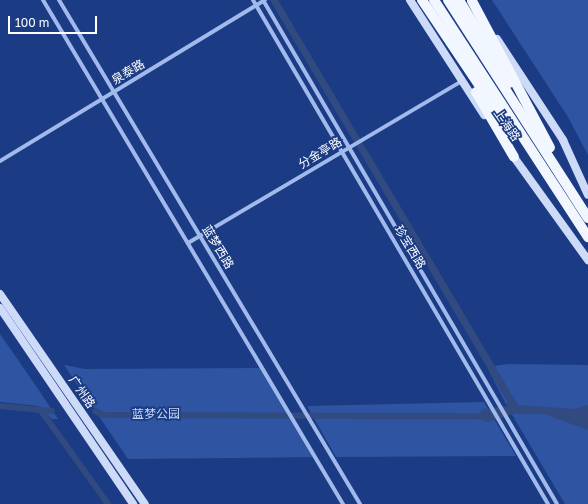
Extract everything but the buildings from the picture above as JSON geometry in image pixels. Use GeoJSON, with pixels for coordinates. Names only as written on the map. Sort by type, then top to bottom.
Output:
{"type":"FeatureCollection","features":[{"type":"Feature","properties":{"kind":"highway","name":"上海路"},"geometry":{"type":"LineString","coordinates":[[448,0],[588,218]]}},
{"type":"Feature","properties":{"kind":"highway"},"geometry":{"type":"LineString","coordinates":[[459,0],[546,142]]}},
{"type":"Feature","properties":{"kind":"highway"},"geometry":{"type":"LineString","coordinates":[[472,0],[577,201]]}},
{"type":"Feature","properties":{"kind":"highway"},"geometry":{"type":"LineString","coordinates":[[427,1],[514,157]]}},
{"type":"Feature","properties":{"kind":"highway"},"geometry":{"type":"LineString","coordinates":[[427,1],[524,153],[570,211],[588,238]]}},
{"type":"Feature","properties":{"kind":"main road","name":"上海路"},"geometry":{"type":"LineString","coordinates":[[410,0],[462,81],[514,157],[588,260]]}},
{"type":"Feature","properties":{"kind":"main road"},"geometry":{"type":"LineString","coordinates":[[472,0],[563,140],[588,195]]}},
{"type":"Feature","properties":{"kind":"main road","name":"广州路"},"geometry":{"type":"LineString","coordinates":[[0,294],[145,504]]}},
{"type":"Feature","properties":{"kind":"main road","name":"广州路"},"geometry":{"type":"LineString","coordinates":[[0,308],[133,504]]}},
{"type":"Feature","properties":{"kind":"street","name":"蓝梦西路"},"geometry":{"type":"LineString","coordinates":[[43,0],[344,504]]}},
{"type":"Feature","properties":{"kind":"street","name":"蓝梦西路"},"geometry":{"type":"LineString","coordinates":[[59,0],[360,504]]}},
{"type":"Feature","properties":{"kind":"street","name":"珍宝西路"},"geometry":{"type":"LineString","coordinates":[[253,0],[548,504]]}},
{"type":"Feature","properties":{"kind":"street","name":"泉泰路"},"geometry":{"type":"LineString","coordinates":[[0,161],[264,0]]}},
{"type":"Feature","properties":{"kind":"street","name":"珍宝西路"},"geometry":{"type":"LineString","coordinates":[[264,0],[557,504]]}},
{"type":"Feature","properties":{"kind":"street","name":"分金亭路"},"geometry":{"type":"LineString","coordinates":[[188,243],[462,81]]}},
{"type":"Feature","properties":{"kind":"green space"},"geometry":{"type":"Polygon","coordinates":[[[492,0],[588,0],[588,155],[568,117],[492,0]]]}},
{"type":"Feature","properties":{"kind":"green space"},"geometry":{"type":"Polygon","coordinates":[[[0,334],[58,419],[52,419],[38,406],[0,402],[0,334]]]}},
{"type":"Feature","properties":{"kind":"green space"},"geometry":{"type":"Polygon","coordinates":[[[508,364],[588,365],[588,504],[565,504],[507,406],[487,367],[508,364]]]}},
{"type":"Feature","properties":{"kind":"green space","name":"蓝梦公园"},"geometry":{"type":"Polygon","coordinates":[[[64,365],[85,369],[263,368],[315,457],[128,459],[64,365]]]}},
{"type":"Feature","properties":{"kind":"green space"},"geometry":{"type":"Polygon","coordinates":[[[484,402],[516,456],[336,457],[307,406],[484,402]]]}},
{"type":"Feature","properties":{"kind":"shaded area"},"geometry":{"type":"Polygon","coordinates":[[[270,0],[278,0],[518,405],[575,409],[588,405],[588,430],[544,414],[513,414],[488,422],[475,418],[483,409],[507,406],[507,401],[270,0]]]}},
{"type":"Feature","properties":{"kind":"waterway"},"geometry":{"type":"LineString","coordinates":[[0,406],[52,411]]}},
{"type":"Feature","properties":{"kind":"waterway"},"geometry":{"type":"LineString","coordinates":[[95,411],[103,415],[477,416]]}},
{"type":"Feature","properties":{"kind":"waterway"},"geometry":{"type":"LineString","coordinates":[[42,412],[108,504]]}}]}
